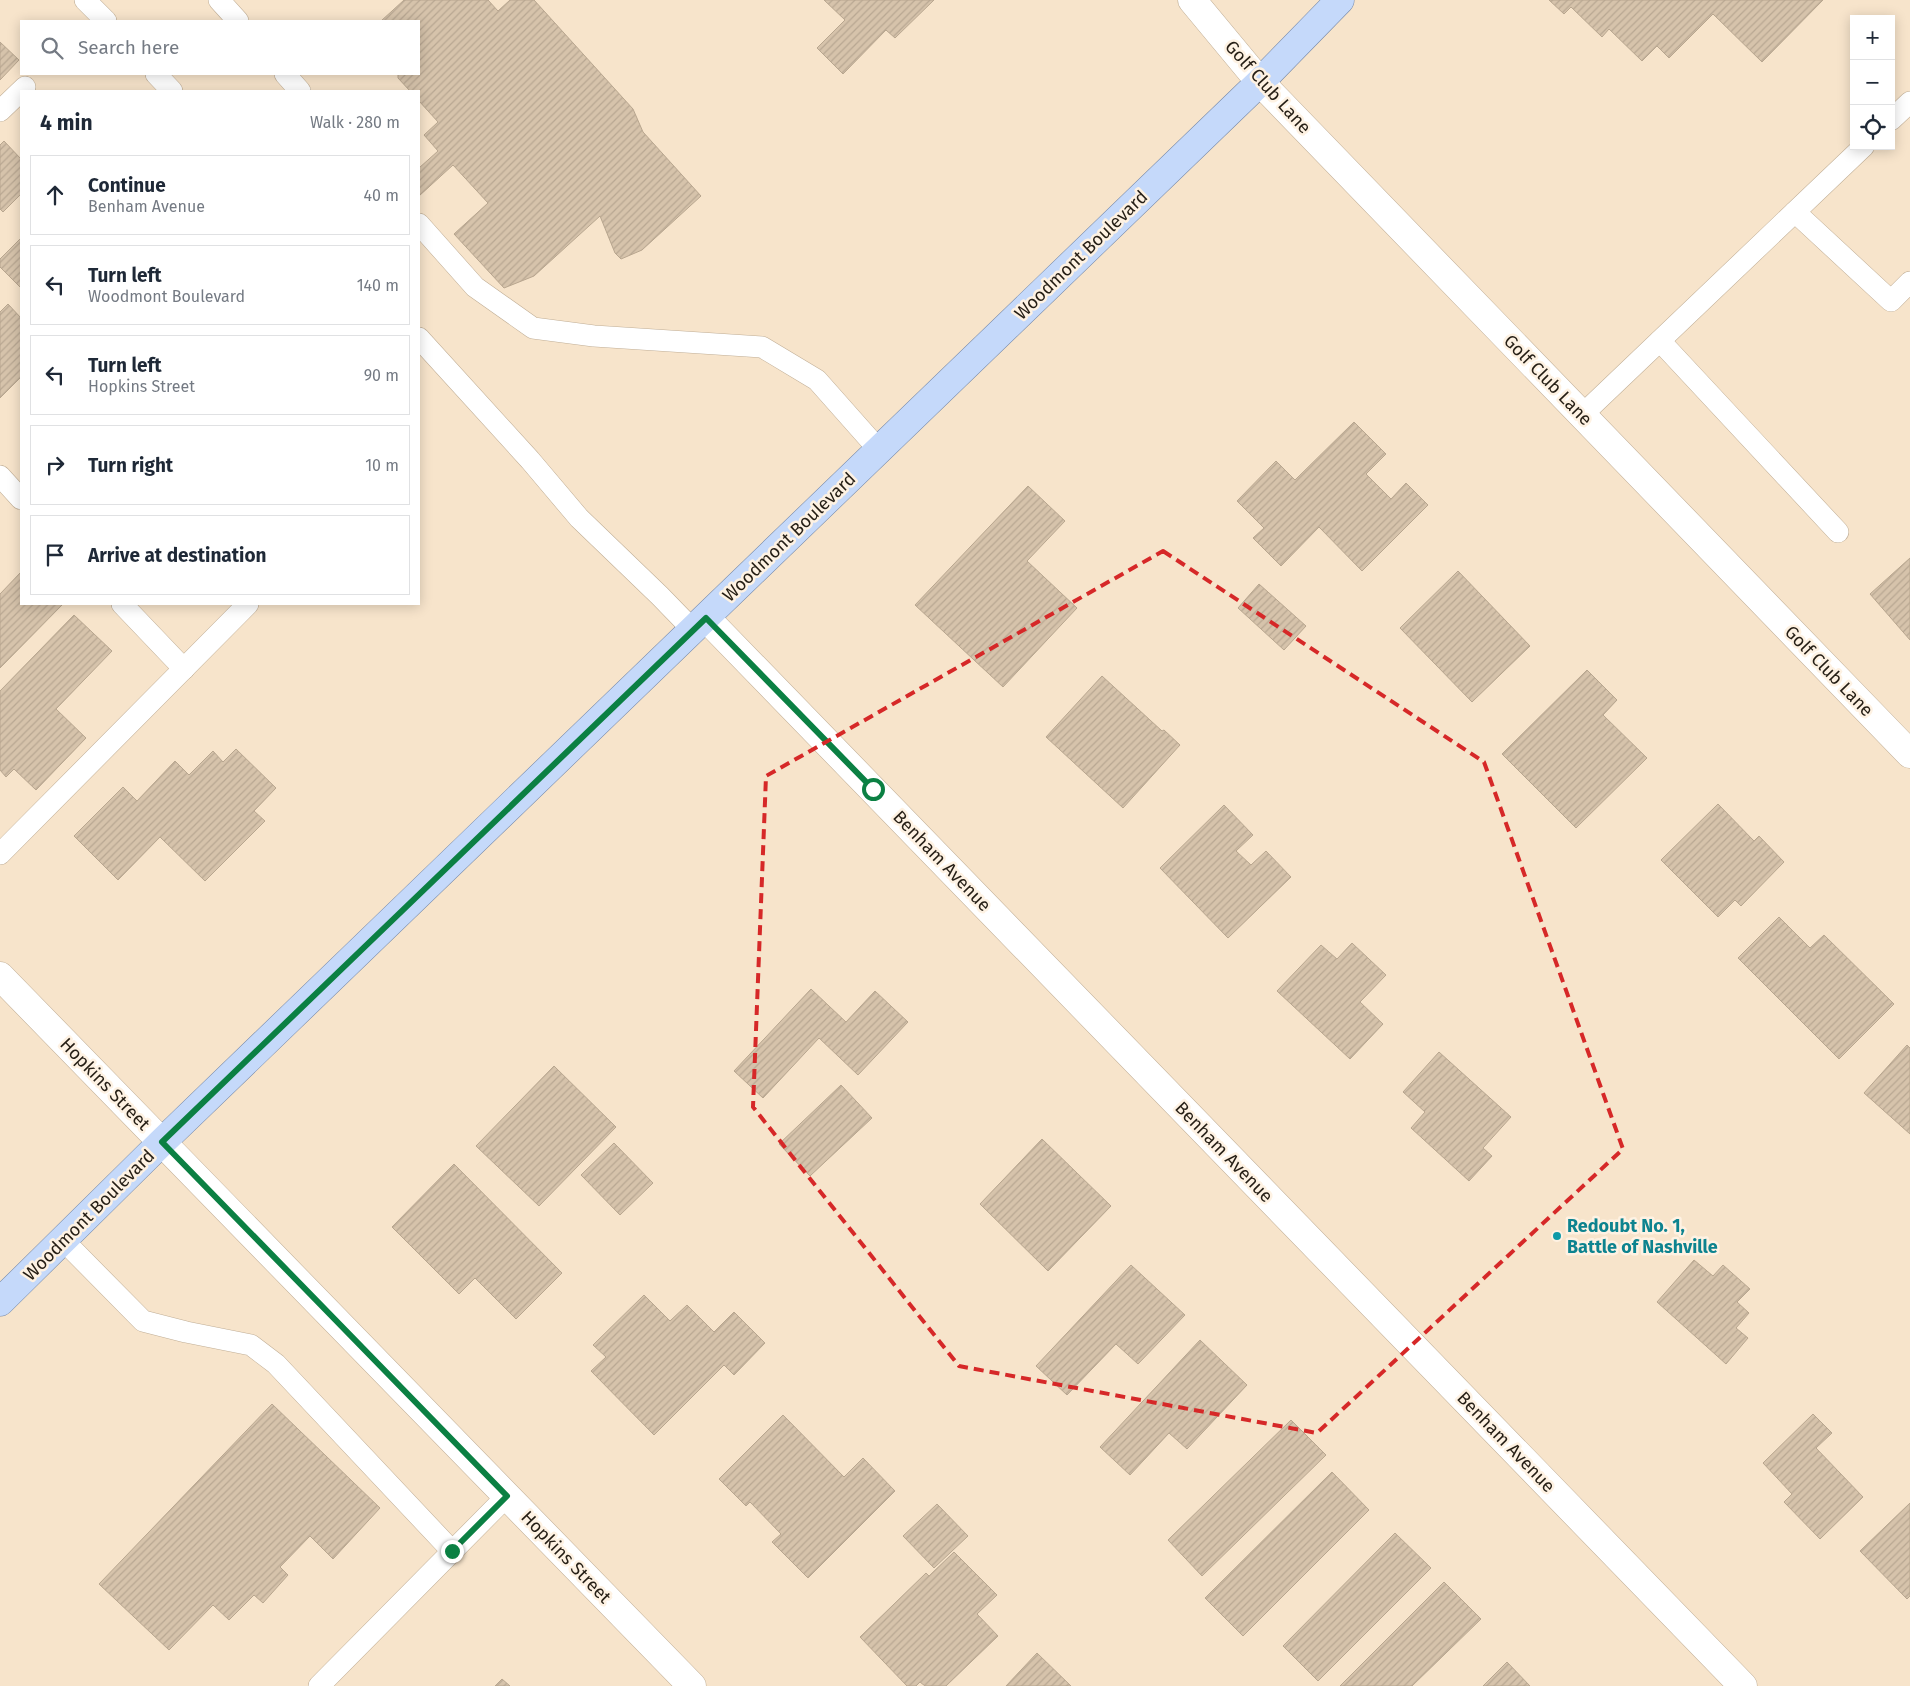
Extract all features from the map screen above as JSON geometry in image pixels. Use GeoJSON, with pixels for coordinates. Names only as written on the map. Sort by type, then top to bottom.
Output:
{"type":"FeatureCollection","features":[{"type":"Feature","properties":{"kind":"main road","name":"Woodmont Boulevard"},"geometry":{"type":"LineString","coordinates":[[0,1302],[162,1142],[1260,82],[1340,0]]}},
{"type":"Feature","properties":{"kind":"street","name":"Golf Club Lane"},"geometry":{"type":"LineString","coordinates":[[1192,0],[1260,82],[1910,754]]}},
{"type":"Feature","properties":{"kind":"street","name":"Benham Avenue"},"geometry":{"type":"LineString","coordinates":[[699,624],[1743,1686]]}},
{"type":"Feature","properties":{"kind":"street","name":"Hopkins Street"},"geometry":{"type":"LineString","coordinates":[[0,976],[692,1686]]}},
{"type":"Feature","properties":{"kind":"lane"},"geometry":{"type":"LineString","coordinates":[[85,0],[105,20]]}},
{"type":"Feature","properties":{"kind":"lane"},"geometry":{"type":"LineString","coordinates":[[219,0],[237,20]]}},
{"type":"Feature","properties":{"kind":"lane"},"geometry":{"type":"LineString","coordinates":[[157,75],[171,90]]}},
{"type":"Feature","properties":{"kind":"lane"},"geometry":{"type":"LineString","coordinates":[[285,75],[299,90]]}},
{"type":"Feature","properties":{"kind":"lane"},"geometry":{"type":"LineString","coordinates":[[22,90],[25,87]]}},
{"type":"Feature","properties":{"kind":"lane"},"geometry":{"type":"LineString","coordinates":[[0,111],[20,92]]}},
{"type":"Feature","properties":{"kind":"lane"},"geometry":{"type":"LineString","coordinates":[[1895,116],[1910,102]]}},
{"type":"Feature","properties":{"kind":"lane"},"geometry":{"type":"LineString","coordinates":[[1582,415],[1860,150]]}},
{"type":"Feature","properties":{"kind":"lane"},"geometry":{"type":"LineString","coordinates":[[1794,212],[1891,301],[1910,282]]}},
{"type":"Feature","properties":{"kind":"lane"},"geometry":{"type":"LineString","coordinates":[[420,225],[475,287],[533,328],[594,336],[762,347],[817,380],[879,450]]}},
{"type":"Feature","properties":{"kind":"lane"},"geometry":{"type":"LineString","coordinates":[[420,339],[530,460],[579,518],[660,596],[699,624]]}},
{"type":"Feature","properties":{"kind":"lane"},"geometry":{"type":"LineString","coordinates":[[1660,341],[1838,532]]}},
{"type":"Feature","properties":{"kind":"lane"},"geometry":{"type":"LineString","coordinates":[[0,476],[20,498]]}},
{"type":"Feature","properties":{"kind":"lane"},"geometry":{"type":"LineString","coordinates":[[123,605],[184,669]]}},
{"type":"Feature","properties":{"kind":"lane"},"geometry":{"type":"LineString","coordinates":[[0,854],[247,605]]}},
{"type":"Feature","properties":{"kind":"lane"},"geometry":{"type":"LineString","coordinates":[[63,1240],[143,1321],[251,1345],[276,1364],[452,1551]]}},
{"type":"Feature","properties":{"kind":"lane"},"geometry":{"type":"LineString","coordinates":[[319,1686],[507,1496]]}},
{"type":"Feature","properties":{"kind":"highlighted area"},"geometry":{"type":"Polygon","coordinates":[[[1163,551],[1484,762],[1623,1149],[1317,1433],[959,1366],[753,1107],[766,776],[1163,551]]]}},
{"type":"Feature","properties":{"kind":"building"},"geometry":{"type":"Polygon","coordinates":[[[404,0],[488,0],[498,11],[510,0],[534,0],[633,109],[643,132],[701,196],[642,250],[621,259],[615,253],[600,216],[534,276],[504,288],[454,234],[488,203],[453,165],[420,195],[420,167],[438,151],[424,135],[438,122],[420,102],[420,90],[409,90],[398,78],[398,75],[420,75],[420,20],[382,20],[404,0]]]}},
{"type":"Feature","properties":{"kind":"building"},"geometry":{"type":"Polygon","coordinates":[[[824,0],[934,0],[895,38],[886,30],[843,74],[817,48],[845,20],[824,0]]]}},
{"type":"Feature","properties":{"kind":"building"},"geometry":{"type":"Polygon","coordinates":[[[1549,0],[1823,0],[1762,62],[1713,14],[1669,58],[1657,46],[1642,61],[1609,29],[1602,37],[1571,7],[1564,14],[1549,0]]]}},
{"type":"Feature","properties":{"kind":"building"},"geometry":{"type":"Polygon","coordinates":[[[0,42],[19,60],[0,80],[0,42]]]}},
{"type":"Feature","properties":{"kind":"building"},"geometry":{"type":"Polygon","coordinates":[[[4,141],[20,158],[20,195],[3,212],[0,209],[0,145],[4,141]]]}},
{"type":"Feature","properties":{"kind":"building"},"geometry":{"type":"Polygon","coordinates":[[[20,239],[20,287],[0,267],[0,259],[20,239]]]}},
{"type":"Feature","properties":{"kind":"building"},"geometry":{"type":"Polygon","coordinates":[[[8,304],[20,317],[20,378],[0,398],[0,312],[8,304]]]}},
{"type":"Feature","properties":{"kind":"building"},"geometry":{"type":"Polygon","coordinates":[[[1354,422],[1386,454],[1366,474],[1391,499],[1406,483],[1428,505],[1362,571],[1319,527],[1281,566],[1253,538],[1264,528],[1237,501],[1276,461],[1295,480],[1354,422]]]}},
{"type":"Feature","properties":{"kind":"building"},"geometry":{"type":"Polygon","coordinates":[[[1028,486],[1065,521],[1027,561],[1077,608],[1003,687],[915,605],[1028,486]]]}},
{"type":"Feature","properties":{"kind":"building"},"geometry":{"type":"Polygon","coordinates":[[[1910,558],[1910,640],[1870,594],[1910,558]]]}},
{"type":"Feature","properties":{"kind":"building"},"geometry":{"type":"Polygon","coordinates":[[[1458,571],[1530,646],[1472,702],[1400,628],[1458,571]]]}},
{"type":"Feature","properties":{"kind":"building"},"geometry":{"type":"Polygon","coordinates":[[[20,573],[20,605],[62,605],[0,668],[0,594],[20,573]]]}},
{"type":"Feature","properties":{"kind":"building"},"geometry":{"type":"Polygon","coordinates":[[[1259,584],[1306,626],[1284,650],[1238,608],[1259,584]]]}},
{"type":"Feature","properties":{"kind":"building"},"geometry":{"type":"Polygon","coordinates":[[[74,615],[112,651],[56,709],[86,738],[36,790],[14,769],[6,777],[0,770],[0,691],[74,615]]]}},
{"type":"Feature","properties":{"kind":"building"},"geometry":{"type":"Polygon","coordinates":[[[1587,670],[1617,700],[1603,715],[1647,758],[1576,828],[1502,754],[1587,670]]]}},
{"type":"Feature","properties":{"kind":"building"},"geometry":{"type":"Polygon","coordinates":[[[1102,676],[1180,745],[1123,808],[1046,737],[1102,676]]]}},
{"type":"Feature","properties":{"kind":"building"},"geometry":{"type":"Polygon","coordinates":[[[236,749],[276,788],[254,811],[265,821],[205,881],[160,837],[118,880],[74,836],[123,787],[137,801],[175,761],[189,775],[213,751],[223,762],[236,749]]]}},
{"type":"Feature","properties":{"kind":"building"},"geometry":{"type":"Polygon","coordinates":[[[1718,804],[1754,841],[1759,836],[1784,862],[1741,906],[1735,900],[1718,917],[1661,860],[1718,804]]]}},
{"type":"Feature","properties":{"kind":"building"},"geometry":{"type":"Polygon","coordinates":[[[1224,805],[1253,835],[1236,851],[1251,865],[1266,851],[1291,877],[1228,938],[1160,868],[1224,805]]]}},
{"type":"Feature","properties":{"kind":"building"},"geometry":{"type":"Polygon","coordinates":[[[1779,917],[1810,948],[1824,935],[1894,1004],[1839,1059],[1738,958],[1779,917]]]}},
{"type":"Feature","properties":{"kind":"building"},"geometry":{"type":"Polygon","coordinates":[[[1352,943],[1386,975],[1360,1002],[1383,1024],[1350,1059],[1277,991],[1321,945],[1337,959],[1352,943]]]}},
{"type":"Feature","properties":{"kind":"building"},"geometry":{"type":"Polygon","coordinates":[[[811,989],[846,1022],[875,991],[908,1022],[858,1075],[819,1038],[763,1098],[734,1071],[811,989]]]}},
{"type":"Feature","properties":{"kind":"building"},"geometry":{"type":"Polygon","coordinates":[[[1907,1045],[1910,1048],[1910,1134],[1864,1093],[1907,1045]]]}},
{"type":"Feature","properties":{"kind":"building"},"geometry":{"type":"Polygon","coordinates":[[[1439,1052],[1511,1117],[1483,1148],[1492,1156],[1469,1181],[1411,1128],[1425,1112],[1403,1092],[1439,1052]]]}},
{"type":"Feature","properties":{"kind":"building"},"geometry":{"type":"Polygon","coordinates":[[[554,1066],[616,1127],[539,1206],[476,1146],[554,1066]]]}},
{"type":"Feature","properties":{"kind":"building"},"geometry":{"type":"Polygon","coordinates":[[[841,1085],[872,1118],[810,1176],[779,1144],[841,1085]]]}},
{"type":"Feature","properties":{"kind":"building"},"geometry":{"type":"Polygon","coordinates":[[[1042,1139],[1111,1206],[1048,1271],[980,1204],[1042,1139]]]}},
{"type":"Feature","properties":{"kind":"building"},"geometry":{"type":"Polygon","coordinates":[[[614,1143],[653,1183],[620,1215],[581,1175],[614,1143]]]}},
{"type":"Feature","properties":{"kind":"building"},"geometry":{"type":"Polygon","coordinates":[[[454,1164],[562,1273],[516,1319],[475,1278],[459,1294],[392,1227],[454,1164]]]}},
{"type":"Feature","properties":{"kind":"building"},"geometry":{"type":"Polygon","coordinates":[[[1694,1260],[1713,1276],[1723,1265],[1750,1289],[1737,1302],[1749,1313],[1736,1328],[1748,1338],[1726,1364],[1657,1302],[1694,1260]]]}},
{"type":"Feature","properties":{"kind":"building"},"geometry":{"type":"Polygon","coordinates":[[[1131,1265],[1185,1315],[1138,1364],[1116,1344],[1067,1395],[1036,1366],[1131,1265]]]}},
{"type":"Feature","properties":{"kind":"building"},"geometry":{"type":"Polygon","coordinates":[[[644,1295],[670,1321],[687,1305],[714,1332],[734,1312],[765,1343],[734,1375],[724,1365],[654,1435],[591,1371],[606,1357],[593,1345],[644,1295]]]}},
{"type":"Feature","properties":{"kind":"building"},"geometry":{"type":"Polygon","coordinates":[[[1200,1340],[1247,1385],[1187,1449],[1169,1433],[1130,1475],[1100,1447],[1200,1340]]]}},
{"type":"Feature","properties":{"kind":"building"},"geometry":{"type":"Polygon","coordinates":[[[272,1404],[380,1508],[333,1559],[310,1536],[280,1567],[288,1575],[263,1603],[254,1595],[229,1620],[213,1605],[169,1650],[99,1584],[272,1404]]]}},
{"type":"Feature","properties":{"kind":"building"},"geometry":{"type":"Polygon","coordinates":[[[1813,1414],[1832,1433],[1816,1448],[1863,1497],[1820,1539],[1784,1502],[1792,1494],[1763,1463],[1813,1414]]]}},
{"type":"Feature","properties":{"kind":"building"},"geometry":{"type":"Polygon","coordinates":[[[783,1415],[844,1477],[863,1458],[895,1491],[808,1578],[772,1542],[781,1534],[750,1502],[746,1506],[719,1479],[783,1415]]]}},
{"type":"Feature","properties":{"kind":"building"},"geometry":{"type":"Polygon","coordinates":[[[1291,1420],[1326,1455],[1202,1576],[1168,1540],[1291,1420]]]}},
{"type":"Feature","properties":{"kind":"building"},"geometry":{"type":"Polygon","coordinates":[[[1332,1472],[1369,1510],[1243,1636],[1205,1598],[1332,1472]]]}},
{"type":"Feature","properties":{"kind":"building"},"geometry":{"type":"Polygon","coordinates":[[[1910,1503],[1910,1596],[1907,1599],[1860,1551],[1910,1503]]]}},
{"type":"Feature","properties":{"kind":"building"},"geometry":{"type":"Polygon","coordinates":[[[937,1504],[968,1536],[934,1568],[903,1536],[937,1504]]]}},
{"type":"Feature","properties":{"kind":"building"},"geometry":{"type":"Polygon","coordinates":[[[1395,1533],[1431,1568],[1318,1681],[1283,1646],[1395,1533]]]}},
{"type":"Feature","properties":{"kind":"building"},"geometry":{"type":"Polygon","coordinates":[[[954,1552],[997,1595],[977,1614],[998,1636],[946,1686],[925,1686],[920,1682],[916,1686],[907,1686],[860,1637],[926,1573],[929,1576],[954,1552]]]}},
{"type":"Feature","properties":{"kind":"building"},"geometry":{"type":"Polygon","coordinates":[[[1444,1582],[1481,1619],[1412,1686],[1340,1686],[1444,1582]]]}},
{"type":"Feature","properties":{"kind":"building"},"geometry":{"type":"Polygon","coordinates":[[[1037,1653],[1071,1686],[1006,1686],[1037,1653]]]}},
{"type":"Feature","properties":{"kind":"building"},"geometry":{"type":"Polygon","coordinates":[[[1507,1662],[1530,1686],[1483,1686],[1507,1662]]]}},
{"type":"Feature","properties":{"kind":"building"},"geometry":{"type":"Polygon","coordinates":[[[502,1679],[510,1686],[495,1686],[502,1679]]]}},
{"type":"Feature","properties":{"kind":"place","name":"Redoubt No. 1, Battle of Nashville"},"geometry":{"type":"Point","coordinates":[1557,1236]}},
{"type":"Feature","properties":{"kind":"route"},"geometry":{"type":"LineString","coordinates":[[452,1551],[507,1496],[162,1142],[706,618],[873,789]]}}]}
